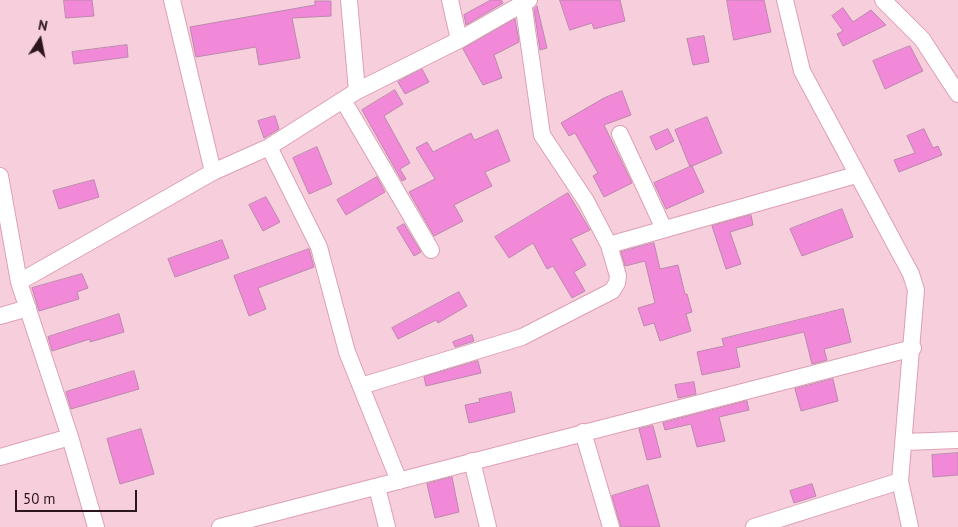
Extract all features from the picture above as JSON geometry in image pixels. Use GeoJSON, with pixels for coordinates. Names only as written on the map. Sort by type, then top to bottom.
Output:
{"type":"FeatureCollection","features":[{"type":"Feature","properties":{"kind":"street"},"geometry":{"type":"LineString","coordinates":[[172,0],[213,172]]}},
{"type":"Feature","properties":{"kind":"street"},"geometry":{"type":"LineString","coordinates":[[349,0],[350,95],[432,250]]}},
{"type":"Feature","properties":{"kind":"street"},"geometry":{"type":"LineString","coordinates":[[450,0],[459,40]]}},
{"type":"Feature","properties":{"kind":"street"},"geometry":{"type":"LineString","coordinates":[[785,0],[802,71],[911,274],[916,290],[913,348],[900,481],[910,527]]}},
{"type":"Feature","properties":{"kind":"street"},"geometry":{"type":"LineString","coordinates":[[883,0],[922,39],[958,94]]}},
{"type":"Feature","properties":{"kind":"street"},"geometry":{"type":"LineString","coordinates":[[19,282],[213,172],[269,148],[350,95],[459,40],[526,1],[542,135],[586,201],[609,245],[618,276],[618,283],[612,291],[522,337],[361,386]]}},
{"type":"Feature","properties":{"kind":"street"},"geometry":{"type":"LineString","coordinates":[[620,134],[664,229]]}},
{"type":"Feature","properties":{"kind":"street"},"geometry":{"type":"LineString","coordinates":[[269,148],[319,247],[347,352],[399,481]]}},
{"type":"Feature","properties":{"kind":"street"},"geometry":{"type":"LineString","coordinates":[[609,245],[856,174]]}},
{"type":"Feature","properties":{"kind":"street"},"geometry":{"type":"LineString","coordinates":[[0,176],[2,196],[19,282],[70,437],[96,527]]}},
{"type":"Feature","properties":{"kind":"street"},"geometry":{"type":"LineString","coordinates":[[0,316],[28,308]]}},
{"type":"Feature","properties":{"kind":"street"},"geometry":{"type":"LineString","coordinates":[[220,527],[277,520],[377,487],[472,460],[913,348]]}},
{"type":"Feature","properties":{"kind":"street"},"geometry":{"type":"LineString","coordinates":[[583,432],[611,527]]}},
{"type":"Feature","properties":{"kind":"street"},"geometry":{"type":"LineString","coordinates":[[0,457],[70,437]]}},
{"type":"Feature","properties":{"kind":"street"},"geometry":{"type":"LineString","coordinates":[[904,442],[958,440]]}},
{"type":"Feature","properties":{"kind":"street"},"geometry":{"type":"LineString","coordinates":[[472,460],[488,527]]}},
{"type":"Feature","properties":{"kind":"street"},"geometry":{"type":"LineString","coordinates":[[754,527],[900,481]]}},
{"type":"Feature","properties":{"kind":"street"},"geometry":{"type":"LineString","coordinates":[[377,487],[387,527]]}},
{"type":"Feature","properties":{"kind":"building"},"geometry":{"type":"Polygon","coordinates":[[[64,0],[92,0],[94,16],[66,18],[64,0]]]}},
{"type":"Feature","properties":{"kind":"building"},"geometry":{"type":"Polygon","coordinates":[[[491,0],[501,0],[503,3],[466,25],[464,15],[491,0]]]}},
{"type":"Feature","properties":{"kind":"building"},"geometry":{"type":"Polygon","coordinates":[[[560,0],[620,0],[625,21],[594,29],[592,23],[570,30],[560,0]]]}},
{"type":"Feature","properties":{"kind":"building"},"geometry":{"type":"Polygon","coordinates":[[[727,0],[764,0],[771,32],[734,40],[727,0]]]}},
{"type":"Feature","properties":{"kind":"building"},"geometry":{"type":"Polygon","coordinates":[[[315,1],[331,1],[331,16],[292,18],[300,58],[259,65],[256,47],[196,57],[190,27],[315,5],[315,1]]]}},
{"type":"Feature","properties":{"kind":"building"},"geometry":{"type":"Polygon","coordinates":[[[537,6],[547,48],[540,50],[534,9],[537,6]]]}},
{"type":"Feature","properties":{"kind":"building"},"geometry":{"type":"Polygon","coordinates":[[[843,8],[853,22],[871,10],[886,25],[843,46],[837,34],[843,31],[832,16],[843,8]]]}},
{"type":"Feature","properties":{"kind":"building"},"geometry":{"type":"Polygon","coordinates":[[[515,19],[519,42],[494,55],[502,78],[483,85],[463,49],[515,19]]]}},
{"type":"Feature","properties":{"kind":"building"},"geometry":{"type":"Polygon","coordinates":[[[704,36],[709,62],[693,65],[687,39],[704,36]]]}},
{"type":"Feature","properties":{"kind":"building"},"geometry":{"type":"Polygon","coordinates":[[[127,45],[128,57],[74,64],[72,52],[127,45]]]}},
{"type":"Feature","properties":{"kind":"building"},"geometry":{"type":"Polygon","coordinates":[[[910,46],[923,71],[885,89],[873,61],[910,46]]]}},
{"type":"Feature","properties":{"kind":"building"},"geometry":{"type":"Polygon","coordinates":[[[422,69],[429,82],[405,94],[398,82],[422,69]]]}},
{"type":"Feature","properties":{"kind":"building"},"geometry":{"type":"Polygon","coordinates":[[[395,90],[403,104],[384,116],[410,163],[400,169],[406,179],[402,181],[362,110],[395,90]]]}},
{"type":"Feature","properties":{"kind":"building"},"geometry":{"type":"Polygon","coordinates":[[[622,91],[631,115],[604,125],[632,183],[604,197],[593,176],[598,173],[575,133],[569,136],[561,123],[604,98],[622,91]]]}},
{"type":"Feature","properties":{"kind":"building"},"geometry":{"type":"Polygon","coordinates":[[[275,116],[279,129],[264,138],[258,121],[275,116]]]}},
{"type":"Feature","properties":{"kind":"building"},"geometry":{"type":"Polygon","coordinates":[[[707,117],[722,153],[690,167],[675,130],[707,117]]]}},
{"type":"Feature","properties":{"kind":"building"},"geometry":{"type":"Polygon","coordinates":[[[668,129],[674,141],[656,150],[650,137],[668,129]]]}},
{"type":"Feature","properties":{"kind":"building"},"geometry":{"type":"Polygon","coordinates":[[[924,129],[933,148],[938,146],[942,155],[899,172],[894,160],[915,153],[907,136],[924,129]]]}},
{"type":"Feature","properties":{"kind":"building"},"geometry":{"type":"Polygon","coordinates":[[[498,130],[510,161],[485,172],[492,186],[454,205],[463,221],[434,236],[409,192],[435,179],[416,148],[427,142],[433,152],[471,133],[474,140],[498,130]]]}},
{"type":"Feature","properties":{"kind":"building"},"geometry":{"type":"Polygon","coordinates":[[[317,147],[332,184],[309,194],[293,158],[317,147]]]}},
{"type":"Feature","properties":{"kind":"building"},"geometry":{"type":"Polygon","coordinates":[[[692,166],[704,192],[666,209],[654,183],[692,166]]]}},
{"type":"Feature","properties":{"kind":"building"},"geometry":{"type":"Polygon","coordinates":[[[377,177],[385,192],[346,215],[337,200],[377,177]]]}},
{"type":"Feature","properties":{"kind":"building"},"geometry":{"type":"Polygon","coordinates":[[[94,180],[99,197],[59,209],[53,191],[94,180]]]}},
{"type":"Feature","properties":{"kind":"building"},"geometry":{"type":"Polygon","coordinates":[[[568,193],[590,230],[571,239],[586,265],[574,272],[585,291],[572,298],[553,266],[547,269],[533,243],[509,258],[495,237],[568,193]]]}},
{"type":"Feature","properties":{"kind":"building"},"geometry":{"type":"Polygon","coordinates":[[[266,197],[280,222],[263,231],[249,205],[266,197]]]}},
{"type":"Feature","properties":{"kind":"building"},"geometry":{"type":"Polygon","coordinates":[[[842,209],[853,237],[802,256],[790,229],[842,209]]]}},
{"type":"Feature","properties":{"kind":"building"},"geometry":{"type":"Polygon","coordinates":[[[751,215],[753,225],[730,232],[741,264],[726,269],[712,226],[751,215]]]}},
{"type":"Feature","properties":{"kind":"building"},"geometry":{"type":"Polygon","coordinates":[[[404,224],[421,252],[414,256],[397,228],[404,224]]]}},
{"type":"Feature","properties":{"kind":"building"},"geometry":{"type":"Polygon","coordinates":[[[222,240],[229,258],[175,277],[168,259],[222,240]]]}},
{"type":"Feature","properties":{"kind":"building"},"geometry":{"type":"Polygon","coordinates":[[[654,243],[660,269],[678,265],[685,294],[687,294],[692,312],[686,314],[691,331],[660,341],[654,323],[644,326],[638,308],[655,303],[645,261],[625,266],[621,252],[654,243]]]}},
{"type":"Feature","properties":{"kind":"building"},"geometry":{"type":"Polygon","coordinates":[[[309,249],[314,267],[258,288],[266,309],[249,316],[234,276],[309,249]]]}},
{"type":"Feature","properties":{"kind":"building"},"geometry":{"type":"Polygon","coordinates":[[[82,274],[88,288],[77,292],[79,299],[39,311],[32,288],[82,274]]]}},
{"type":"Feature","properties":{"kind":"building"},"geometry":{"type":"Polygon","coordinates":[[[459,292],[467,306],[438,323],[436,320],[398,339],[392,328],[459,292]]]}},
{"type":"Feature","properties":{"kind":"building"},"geometry":{"type":"Polygon","coordinates":[[[843,309],[851,342],[824,349],[827,360],[812,364],[804,332],[736,348],[740,367],[702,375],[697,352],[724,346],[722,339],[843,309]]]}},
{"type":"Feature","properties":{"kind":"building"},"geometry":{"type":"Polygon","coordinates":[[[119,314],[124,332],[90,342],[90,339],[52,351],[48,337],[119,314]]]}},
{"type":"Feature","properties":{"kind":"building"},"geometry":{"type":"Polygon","coordinates":[[[472,335],[474,341],[455,347],[453,342],[472,335]]]}},
{"type":"Feature","properties":{"kind":"building"},"geometry":{"type":"Polygon","coordinates":[[[478,361],[481,373],[426,386],[424,377],[478,361]]]}},
{"type":"Feature","properties":{"kind":"building"},"geometry":{"type":"Polygon","coordinates":[[[134,371],[139,389],[71,409],[66,392],[134,371]]]}},
{"type":"Feature","properties":{"kind":"building"},"geometry":{"type":"Polygon","coordinates":[[[833,379],[838,401],[801,411],[795,389],[833,379]]]}},
{"type":"Feature","properties":{"kind":"building"},"geometry":{"type":"Polygon","coordinates":[[[694,382],[696,394],[678,398],[675,385],[694,382]]]}},
{"type":"Feature","properties":{"kind":"building"},"geometry":{"type":"Polygon","coordinates":[[[511,392],[515,412],[469,423],[465,405],[480,402],[479,399],[511,392]]]}},
{"type":"Feature","properties":{"kind":"building"},"geometry":{"type":"Polygon","coordinates":[[[747,401],[749,410],[719,417],[725,441],[697,447],[691,424],[665,430],[663,423],[747,401]]]}},
{"type":"Feature","properties":{"kind":"building"},"geometry":{"type":"Polygon","coordinates":[[[653,426],[661,457],[647,460],[639,429],[653,426]]]}},
{"type":"Feature","properties":{"kind":"building"},"geometry":{"type":"Polygon","coordinates":[[[141,429],[154,474],[120,484],[107,439],[141,429]]]}},
{"type":"Feature","properties":{"kind":"building"},"geometry":{"type":"Polygon","coordinates":[[[958,453],[958,475],[933,477],[932,455],[958,453]]]}},
{"type":"Feature","properties":{"kind":"building"},"geometry":{"type":"Polygon","coordinates":[[[452,477],[459,512],[435,518],[427,484],[452,477]]]}},
{"type":"Feature","properties":{"kind":"building"},"geometry":{"type":"Polygon","coordinates":[[[812,484],[816,496],[794,503],[790,491],[812,484]]]}},
{"type":"Feature","properties":{"kind":"building"},"geometry":{"type":"Polygon","coordinates":[[[648,485],[660,527],[621,527],[612,496],[648,485]]]}}]}
